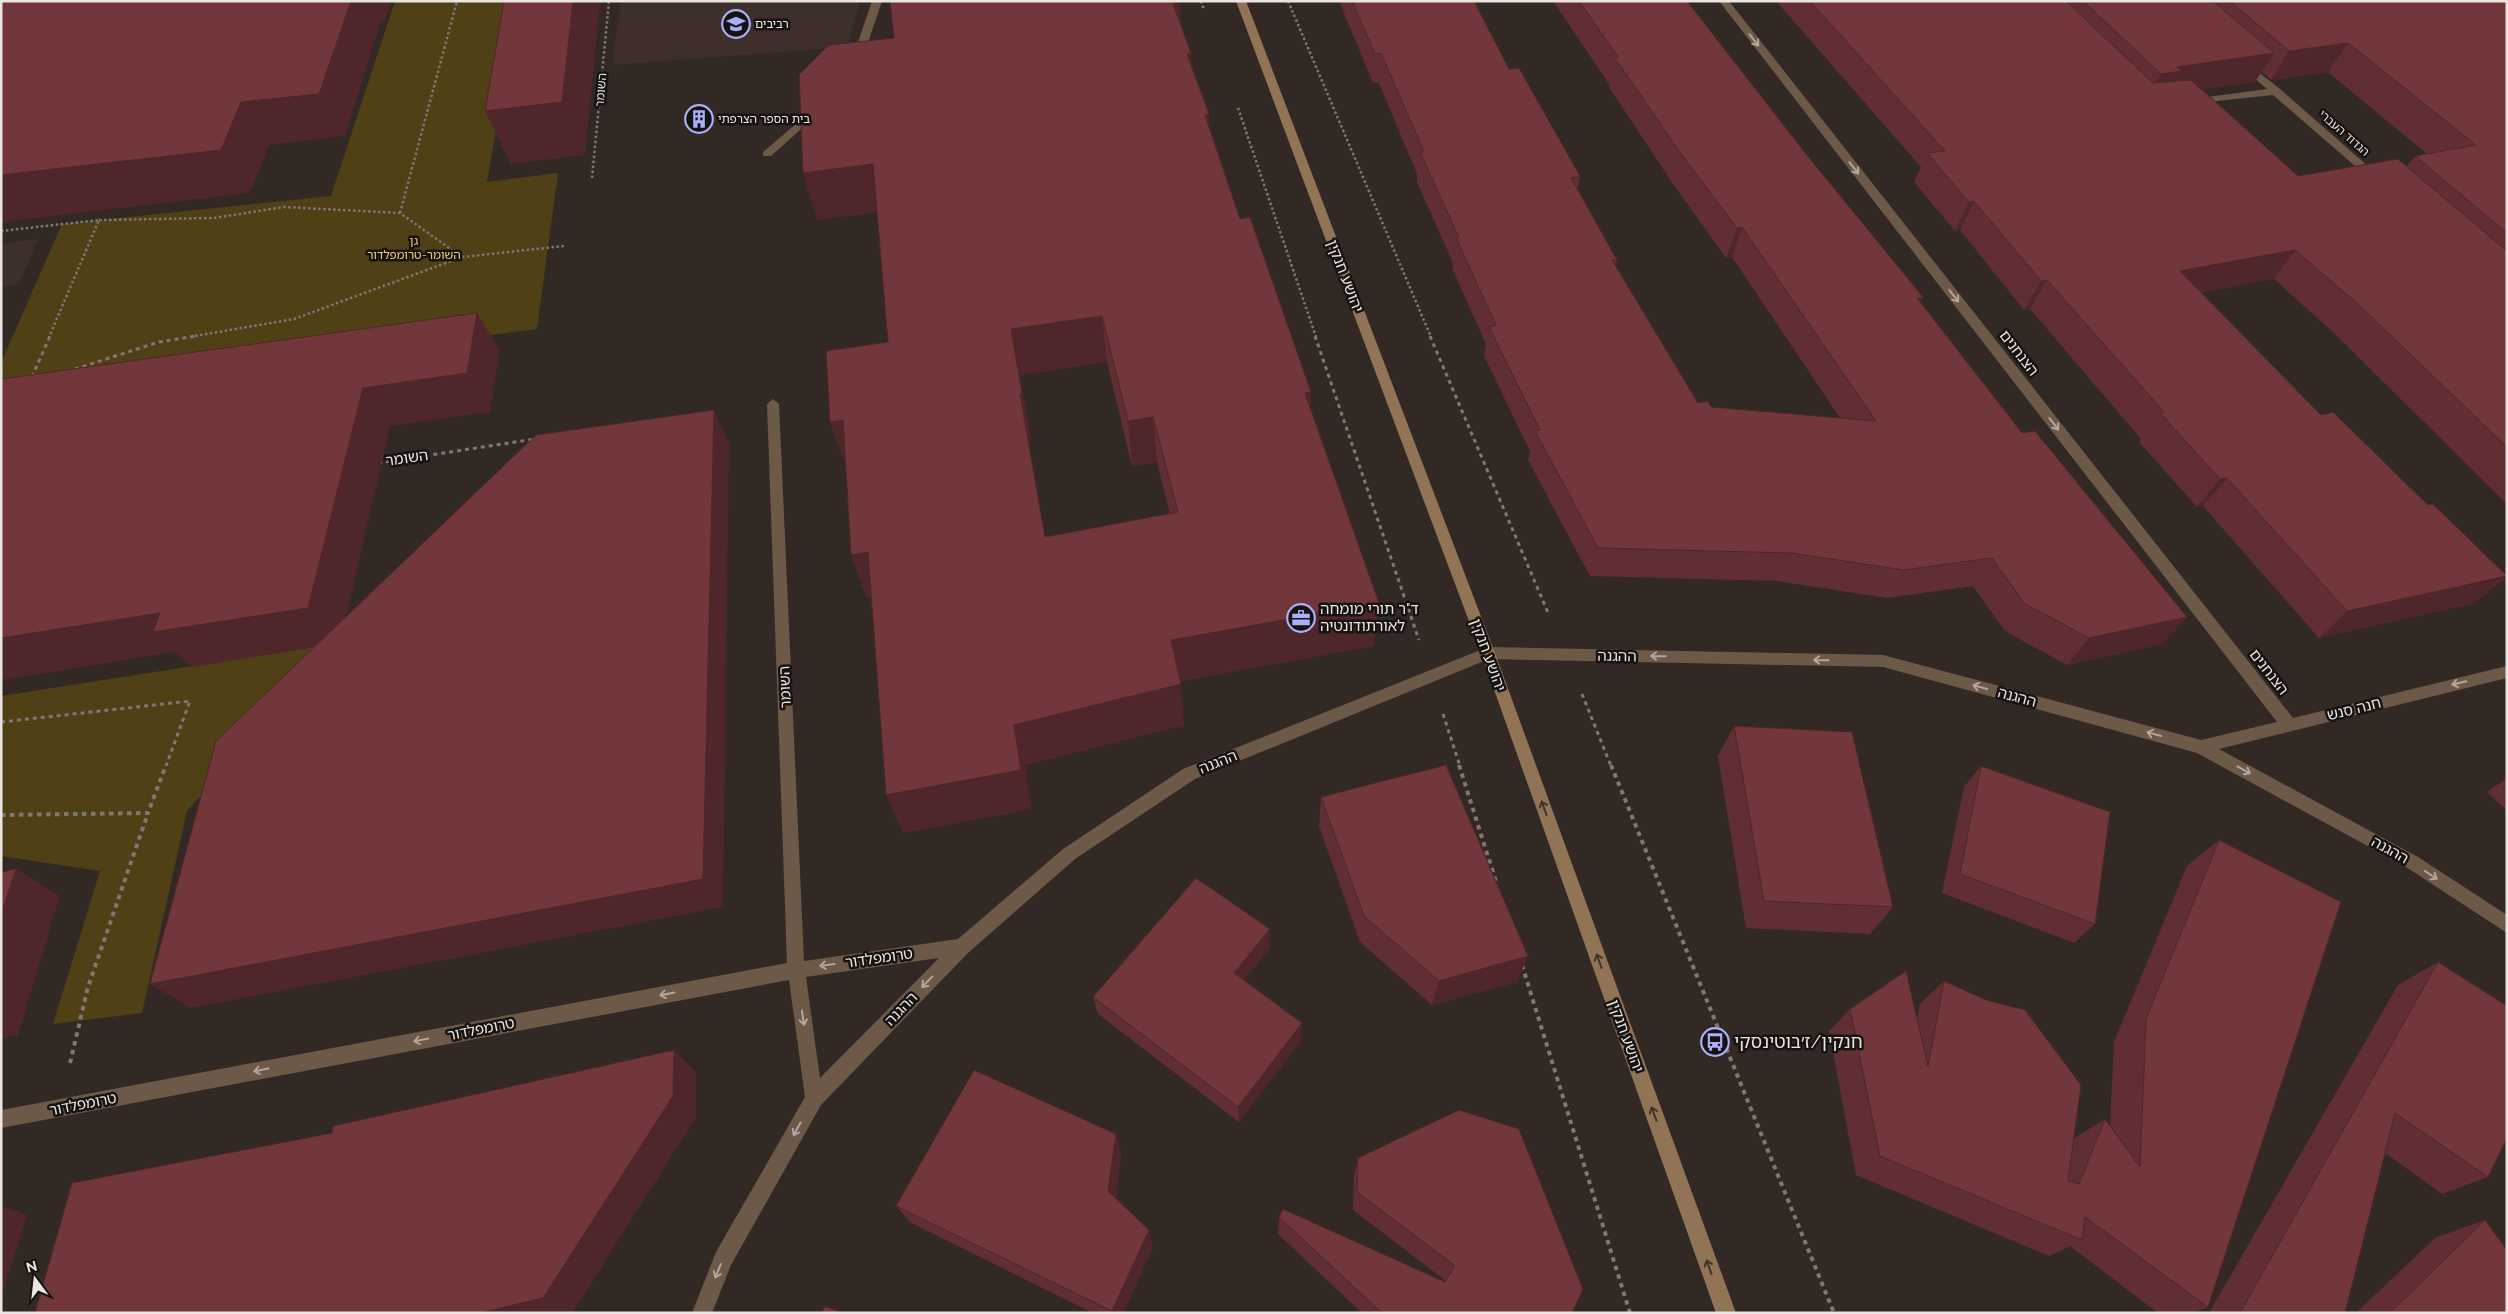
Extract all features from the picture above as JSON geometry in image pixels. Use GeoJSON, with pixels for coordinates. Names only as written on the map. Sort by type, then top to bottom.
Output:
{"type":"FeatureCollection","features":[{"type":"Feature","properties":{"kind":"street"},"geometry":{"type":"LineString","coordinates":[[849,70],[860,57],[876,1]]}},
{"type":"Feature","properties":{"kind":"street","name":"יהושע חנקין"},"geometry":{"type":"LineString","coordinates":[[1241,1],[1488,653],[1726,1313]]}},
{"type":"Feature","properties":{"kind":"street","name":"הצנחנים"},"geometry":{"type":"LineString","coordinates":[[1724,1],[2289,725]]}},
{"type":"Feature","properties":{"kind":"street","name":"הגדוד העברי"},"geometry":{"type":"LineString","coordinates":[[2238,59],[2380,183]]}},
{"type":"Feature","properties":{"kind":"street"},"geometry":{"type":"LineString","coordinates":[[2180,104],[2276,91]]}},
{"type":"Feature","properties":{"kind":"street"},"geometry":{"type":"LineString","coordinates":[[767,154],[821,105]]}},
{"type":"Feature","properties":{"kind":"street","name":"השומר"},"geometry":{"type":"LineString","coordinates":[[773,404],[796,970]]}},
{"type":"Feature","properties":{"kind":"street","name":"ההגנה"},"geometry":{"type":"LineString","coordinates":[[702,1313],[723,1259],[814,1098],[962,947],[1069,854],[1189,774],[1488,653],[1883,661],[2201,747],[2412,862],[2507,925]]}},
{"type":"Feature","properties":{"kind":"street","name":"חנה סנש"},"geometry":{"type":"LineString","coordinates":[[2201,747],[2507,672]]}},
{"type":"Feature","properties":{"kind":"street","name":"טרומפלדור"},"geometry":{"type":"LineString","coordinates":[[1,1119],[796,970],[962,947]]}},
{"type":"Feature","properties":{"kind":"street"},"geometry":{"type":"LineString","coordinates":[[796,970],[814,1098]]}},
{"type":"Feature","properties":{"kind":"path"},"geometry":{"type":"LineString","coordinates":[[400,213],[457,1]]}},
{"type":"Feature","properties":{"kind":"path","name":"השומר"},"geometry":{"type":"LineString","coordinates":[[592,178],[609,1]]}},
{"type":"Feature","properties":{"kind":"path"},"geometry":{"type":"LineString","coordinates":[[1,231],[99,220],[214,218],[284,207],[400,213],[462,257]]}},
{"type":"Feature","properties":{"kind":"path"},"geometry":{"type":"LineString","coordinates":[[29,384],[99,220]]}},
{"type":"Feature","properties":{"kind":"path"},"geometry":{"type":"LineString","coordinates":[[66,372],[159,342],[294,319],[462,257],[564,246]]}},
{"type":"Feature","properties":{"kind":"path","name":"השומר"},"geometry":{"type":"LineString","coordinates":[[371,464],[536,439]]}},
{"type":"Feature","properties":{"kind":"path"},"geometry":{"type":"LineString","coordinates":[[1,722],[190,701],[148,813],[88,987],[66,1075],[54,1110]]}},
{"type":"Feature","properties":{"kind":"path"},"geometry":{"type":"LineString","coordinates":[[1,815],[148,813]]}},
{"type":"Feature","properties":{"kind":"shaded area","name":"רביבים"},"geometry":{"type":"Polygon","coordinates":[[[621,1],[860,1],[847,47],[612,65],[621,1]]]}},
{"type":"Feature","properties":{"kind":"shaded area"},"geometry":{"type":"Polygon","coordinates":[[[38,239],[19,284],[1,286],[1,244],[38,239]]]}},
{"type":"Feature","properties":{"kind":"green space","name":"גן השומר-טרומפלדור"},"geometry":{"type":"Polygon","coordinates":[[[395,1],[518,1],[487,182],[558,173],[537,329],[1,400],[1,363],[62,224],[331,196],[395,1]]]}},
{"type":"Feature","properties":{"kind":"green space"},"geometry":{"type":"Polygon","coordinates":[[[340,643],[187,811],[142,1013],[53,1024],[100,871],[1,856],[1,696],[340,643]]]}},
{"type":"Feature","properties":{"kind":"building"},"geometry":{"type":"Polygon","coordinates":[[[1,1],[351,1],[319,94],[241,102],[221,150],[1,175],[1,1]]]}},
{"type":"Feature","properties":{"kind":"building"},"geometry":{"type":"Polygon","coordinates":[[[504,1],[573,1],[562,102],[485,111],[504,1]]]}},
{"type":"Feature","properties":{"kind":"building"},"geometry":{"type":"Polygon","coordinates":[[[890,1],[1172,1],[1191,53],[1187,54],[1209,114],[1205,115],[1240,219],[1250,217],[1311,392],[1305,393],[1379,603],[1171,640],[1181,684],[1014,725],[1021,770],[886,795],[868,552],[851,555],[843,420],[830,422],[826,351],[888,342],[873,164],[803,173],[799,75],[829,45],[894,38],[890,1]],[[1102,316],[1011,329],[1022,393],[1020,394],[1045,537],[1178,512],[1153,417],[1128,421],[1102,316]]]}},
{"type":"Feature","properties":{"kind":"building"},"geometry":{"type":"Polygon","coordinates":[[[1352,1],[1474,1],[1509,69],[1519,68],[1580,176],[1571,178],[1617,260],[1612,260],[1698,403],[1708,401],[1711,407],[1876,421],[1742,227],[1737,228],[1679,151],[1615,58],[1618,57],[1579,1],[1687,1],[1806,154],[1923,297],[1917,298],[2022,433],[2035,431],[2187,617],[2089,638],[2025,604],[1992,558],[1904,570],[1791,553],[1598,548],[1535,431],[1540,430],[1489,327],[1496,325],[1456,238],[1459,238],[1420,152],[1424,152],[1381,53],[1375,54],[1352,1]]]}},
{"type":"Feature","properties":{"kind":"building"},"geometry":{"type":"Polygon","coordinates":[[[1810,1],[2066,1],[2153,83],[2191,80],[2298,176],[2398,159],[2507,251],[2507,447],[2359,305],[2295,250],[2180,271],[2321,415],[2333,412],[2428,505],[2433,504],[2507,576],[2347,611],[2227,478],[2220,479],[2160,413],[2164,412],[2047,280],[2041,281],[1974,201],[1969,202],[1927,153],[1945,151],[1810,1]]]}},
{"type":"Feature","properties":{"kind":"building"},"geometry":{"type":"Polygon","coordinates":[[[2083,1],[2213,1],[2274,53],[2177,67],[2182,71],[2161,74],[2083,1]]]}},
{"type":"Feature","properties":{"kind":"building"},"geometry":{"type":"Polygon","coordinates":[[[2230,1],[2507,1],[2507,233],[2415,156],[2476,145],[2348,43],[2289,51],[2230,1]]]}},
{"type":"Feature","properties":{"kind":"building"},"geometry":{"type":"Polygon","coordinates":[[[477,313],[467,373],[363,388],[308,608],[153,632],[160,613],[1,638],[1,379],[477,313]]]}},
{"type":"Feature","properties":{"kind":"building"},"geometry":{"type":"Polygon","coordinates":[[[714,410],[703,879],[150,984],[216,741],[536,435],[714,410]]]}},
{"type":"Feature","properties":{"kind":"building"},"geometry":{"type":"Polygon","coordinates":[[[1734,726],[1852,732],[1893,907],[1764,901],[1734,726]]]}},
{"type":"Feature","properties":{"kind":"building"},"geometry":{"type":"Polygon","coordinates":[[[1446,765],[1528,956],[1439,981],[1364,916],[1321,797],[1446,765]]]}},
{"type":"Feature","properties":{"kind":"building"},"geometry":{"type":"Polygon","coordinates":[[[1981,766],[2110,812],[2095,924],[1960,874],[1981,766]]]}},
{"type":"Feature","properties":{"kind":"building"},"geometry":{"type":"Polygon","coordinates":[[[2219,840],[2341,902],[2208,1307],[2085,1217],[2082,1240],[1880,1156],[1850,1009],[1906,971],[1928,1066],[1944,981],[1986,1000],[2025,1010],[2081,1085],[2068,1181],[2079,1184],[2105,1119],[2140,1167],[2146,1019],[2219,840]]]}},
{"type":"Feature","properties":{"kind":"building"},"geometry":{"type":"Polygon","coordinates":[[[16,869],[1,914],[1,872],[16,869]]]}},
{"type":"Feature","properties":{"kind":"building"},"geometry":{"type":"Polygon","coordinates":[[[1196,878],[1270,929],[1234,973],[1302,1023],[1238,1107],[1093,997],[1196,878]]]}},
{"type":"Feature","properties":{"kind":"building"},"geometry":{"type":"Polygon","coordinates":[[[2438,962],[2507,1006],[2507,1138],[2488,1177],[2395,1113],[2345,1313],[2240,1313],[2438,962]]]}},
{"type":"Feature","properties":{"kind":"building"},"geometry":{"type":"Polygon","coordinates":[[[674,1050],[673,1096],[543,1298],[480,1313],[35,1313],[72,1183],[332,1133],[333,1126],[674,1050]]]}},
{"type":"Feature","properties":{"kind":"building"},"geometry":{"type":"Polygon","coordinates":[[[974,1070],[1116,1134],[1108,1191],[1149,1230],[1112,1311],[896,1206],[974,1070]]]}},
{"type":"Feature","properties":{"kind":"building"},"geometry":{"type":"Polygon","coordinates":[[[1459,1110],[1519,1129],[1583,1289],[1572,1313],[1382,1313],[1279,1217],[1283,1209],[1445,1282],[1455,1266],[1357,1192],[1358,1158],[1459,1110]]]}},
{"type":"Feature","properties":{"kind":"building"},"geometry":{"type":"Polygon","coordinates":[[[2485,1220],[2507,1250],[2507,1313],[2390,1313],[2485,1220]]]}},
{"type":"Feature","properties":{"kind":"building"},"geometry":{"type":"Polygon","coordinates":[[[825,1306],[843,1313],[822,1313],[825,1306]]]}},
{"type":"Feature","properties":{"kind":"place","name":"רביבים"},"geometry":{"type":"Point","coordinates":[736,24]}},
{"type":"Feature","properties":{"kind":"place","name":"בית הספר הצרפתי"},"geometry":{"type":"Point","coordinates":[699,119]}},
{"type":"Feature","properties":{"kind":"place","name":"ד\"ר תורי מומחה לאורתודונטיה"},"geometry":{"type":"Point","coordinates":[1301,618]}},
{"type":"Feature","properties":{"kind":"place","name":"חנקין/ז׳בוטינסקי"},"geometry":{"type":"Point","coordinates":[1715,1042]}}]}
